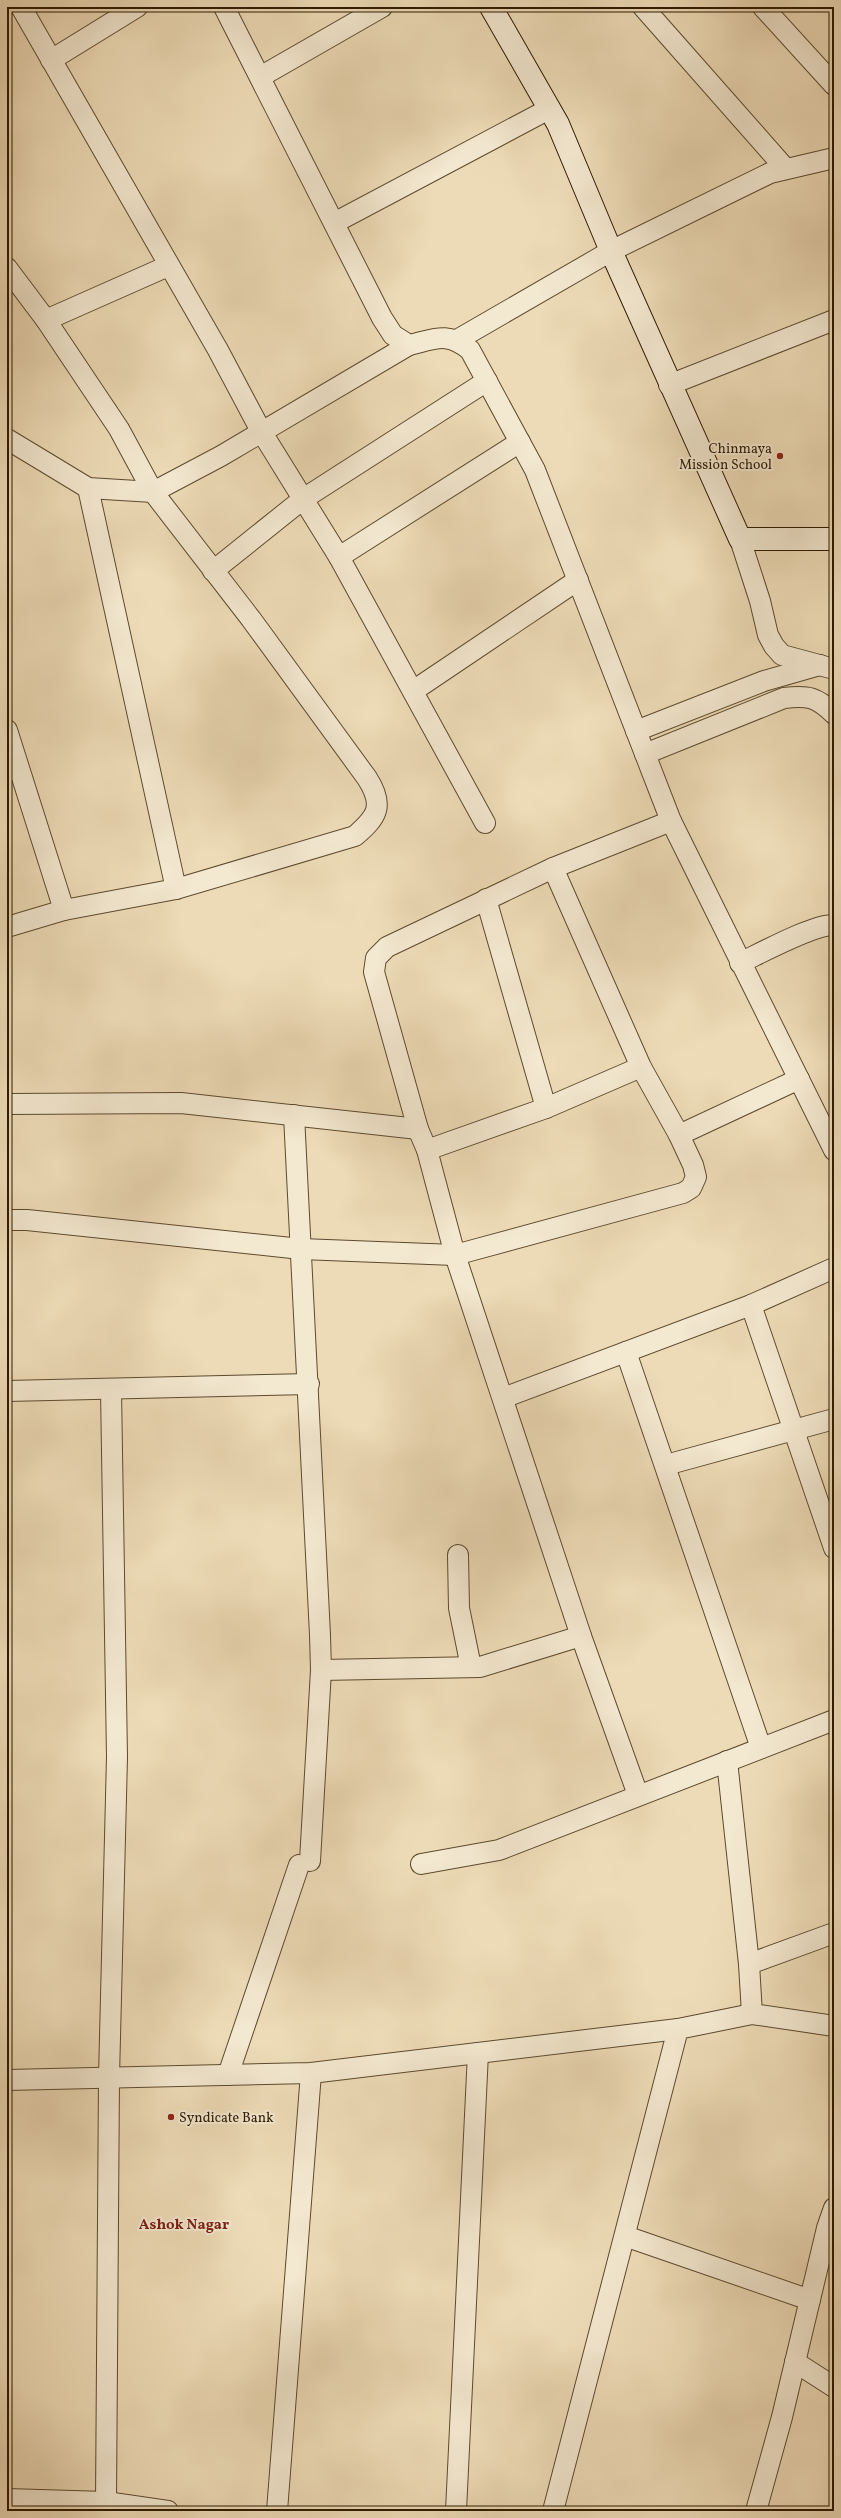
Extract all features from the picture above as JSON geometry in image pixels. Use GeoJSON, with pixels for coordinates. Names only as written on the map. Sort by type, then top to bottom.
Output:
{"type":"FeatureCollection","features":[{"type":"Feature","properties":{"kind":"street"},"geometry":{"type":"LineString","coordinates":[[21,7],[168,266],[218,350],[261,431],[339,556],[486,823]]}},
{"type":"Feature","properties":{"kind":"street"},"geometry":{"type":"LineString","coordinates":[[51,60],[137,7]]}},
{"type":"Feature","properties":{"kind":"street"},"geometry":{"type":"LineString","coordinates":[[224,7],[382,318],[393,335],[408,345]]}},
{"type":"Feature","properties":{"kind":"street"},"geometry":{"type":"LineString","coordinates":[[260,77],[382,7]]}},
{"type":"Feature","properties":{"kind":"street"},"geometry":{"type":"LineString","coordinates":[[491,7],[558,124],[669,384],[740,539],[768,635],[774,646],[782,655],[827,667]]}},
{"type":"Feature","properties":{"kind":"street"},"geometry":{"type":"LineString","coordinates":[[643,7],[785,168]]}},
{"type":"Feature","properties":{"kind":"street"},"geometry":{"type":"LineString","coordinates":[[763,7],[834,85]]}},
{"type":"Feature","properties":{"kind":"street"},"geometry":{"type":"LineString","coordinates":[[334,223],[549,109]]}},
{"type":"Feature","properties":{"kind":"street"},"geometry":{"type":"LineString","coordinates":[[457,340],[611,251],[770,173],[785,168],[834,158]]}},
{"type":"Feature","properties":{"kind":"street"},"geometry":{"type":"LineString","coordinates":[[46,320],[168,266]]}},
{"type":"Feature","properties":{"kind":"street"},"geometry":{"type":"LineString","coordinates":[[7,268],[46,320],[119,429],[153,492],[250,619],[366,778],[375,796],[376,812],[374,819],[355,836],[176,889],[64,910],[7,927]]}},
{"type":"Feature","properties":{"kind":"street"},"geometry":{"type":"LineString","coordinates":[[669,384],[834,320]]}},
{"type":"Feature","properties":{"kind":"street"},"geometry":{"type":"LineString","coordinates":[[7,439],[88,488],[153,492],[221,456],[408,345],[445,337],[457,340],[470,350],[535,470],[671,821],[740,963],[834,1150]]}},
{"type":"Feature","properties":{"kind":"street"},"geometry":{"type":"LineString","coordinates":[[213,571],[303,499],[486,381]]}},
{"type":"Feature","properties":{"kind":"street"},"geometry":{"type":"LineString","coordinates":[[339,556],[520,442]]}},
{"type":"Feature","properties":{"kind":"street"},"geometry":{"type":"LineString","coordinates":[[88,488],[176,889]]}},
{"type":"Feature","properties":{"kind":"street"},"geometry":{"type":"LineString","coordinates":[[740,539],[834,539]]}},
{"type":"Feature","properties":{"kind":"street"},"geometry":{"type":"LineString","coordinates":[[413,691],[578,580]]}},
{"type":"Feature","properties":{"kind":"street"},"geometry":{"type":"LineString","coordinates":[[636,731],[764,681],[827,667]]}},
{"type":"Feature","properties":{"kind":"street"},"geometry":{"type":"LineString","coordinates":[[645,754],[784,698],[804,696],[823,703],[834,714]]}},
{"type":"Feature","properties":{"kind":"street"},"geometry":{"type":"LineString","coordinates":[[7,730],[64,910]]}},
{"type":"Feature","properties":{"kind":"street"},"geometry":{"type":"LineString","coordinates":[[638,1795],[581,1636],[455,1255],[427,1150],[418,1129],[374,972],[376,958],[387,947],[553,868],[671,821]]}},
{"type":"Feature","properties":{"kind":"street"},"geometry":{"type":"LineString","coordinates":[[7,1220],[27,1220],[301,1249],[455,1255],[683,1193],[691,1188],[696,1177],[693,1165],[679,1135],[641,1067],[553,868]]}},
{"type":"Feature","properties":{"kind":"street"},"geometry":{"type":"LineString","coordinates":[[486,899],[546,1108]]}},
{"type":"Feature","properties":{"kind":"street"},"geometry":{"type":"LineString","coordinates":[[740,963],[812,930],[828,925],[834,925]]}},
{"type":"Feature","properties":{"kind":"street"},"geometry":{"type":"LineString","coordinates":[[427,1150],[546,1108],[641,1067]]}},
{"type":"Feature","properties":{"kind":"street"},"geometry":{"type":"LineString","coordinates":[[679,1135],[799,1079]]}},
{"type":"Feature","properties":{"kind":"street"},"geometry":{"type":"LineString","coordinates":[[7,1104],[181,1103],[418,1129]]}},
{"type":"Feature","properties":{"kind":"street"},"geometry":{"type":"LineString","coordinates":[[228,2075],[304,1863],[321,1670],[309,1384],[294,1115]]}},
{"type":"Feature","properties":{"kind":"street"},"geometry":{"type":"LineString","coordinates":[[503,1398],[751,1305],[834,1268]]}},
{"type":"Feature","properties":{"kind":"street"},"geometry":{"type":"LineString","coordinates":[[751,1305],[792,1431],[834,1548]]}},
{"type":"Feature","properties":{"kind":"street"},"geometry":{"type":"LineString","coordinates":[[626,1352],[666,1465],[761,1748]]}},
{"type":"Feature","properties":{"kind":"street"},"geometry":{"type":"LineString","coordinates":[[7,1391],[111,1390],[309,1384]]}},
{"type":"Feature","properties":{"kind":"street"},"geometry":{"type":"LineString","coordinates":[[106,2502],[109,2077],[117,1757],[111,1390]]}},
{"type":"Feature","properties":{"kind":"street"},"geometry":{"type":"LineString","coordinates":[[666,1465],[834,1420]]}},
{"type":"Feature","properties":{"kind":"street"},"geometry":{"type":"LineString","coordinates":[[458,1555],[459,1608],[471,1667]]}},
{"type":"Feature","properties":{"kind":"street"},"geometry":{"type":"LineString","coordinates":[[321,1670],[471,1667],[499,1662],[581,1636]]}},
{"type":"Feature","properties":{"kind":"street"},"geometry":{"type":"LineString","coordinates":[[421,1864],[500,1850],[834,1720]]}},
{"type":"Feature","properties":{"kind":"street"},"geometry":{"type":"LineString","coordinates":[[727,1761],[749,1964],[752,2014]]}},
{"type":"Feature","properties":{"kind":"street"},"geometry":{"type":"LineString","coordinates":[[749,1964],[834,1933]]}},
{"type":"Feature","properties":{"kind":"street"},"geometry":{"type":"LineString","coordinates":[[7,2080],[311,2073],[678,2029],[752,2014],[834,2026]]}},
{"type":"Feature","properties":{"kind":"street"},"geometry":{"type":"LineString","coordinates":[[554,2511],[678,2029]]}},
{"type":"Feature","properties":{"kind":"street"},"geometry":{"type":"LineString","coordinates":[[456,2511],[478,2053]]}},
{"type":"Feature","properties":{"kind":"street"},"geometry":{"type":"LineString","coordinates":[[277,2511],[311,2073]]}},
{"type":"Feature","properties":{"kind":"street"},"geometry":{"type":"LineString","coordinates":[[756,2511],[795,2362],[827,2228],[834,2208]]}},
{"type":"Feature","properties":{"kind":"street"},"geometry":{"type":"LineString","coordinates":[[625,2236],[810,2300]]}},
{"type":"Feature","properties":{"kind":"street"},"geometry":{"type":"LineString","coordinates":[[795,2362],[834,2387]]}},
{"type":"Feature","properties":{"kind":"street"},"geometry":{"type":"LineString","coordinates":[[7,2499],[106,2502],[168,2511]]}},
{"type":"Feature","properties":{"kind":"place","name":"Chinmaya Mission School"},"geometry":{"type":"Point","coordinates":[780,456]}},
{"type":"Feature","properties":{"kind":"place","name":"Syndicate Bank"},"geometry":{"type":"Point","coordinates":[171,2117]}},
{"type":"Feature","properties":{"kind":"district","name":"Ashok Nagar"},"geometry":{"type":"Point","coordinates":[184,2224]}}]}
